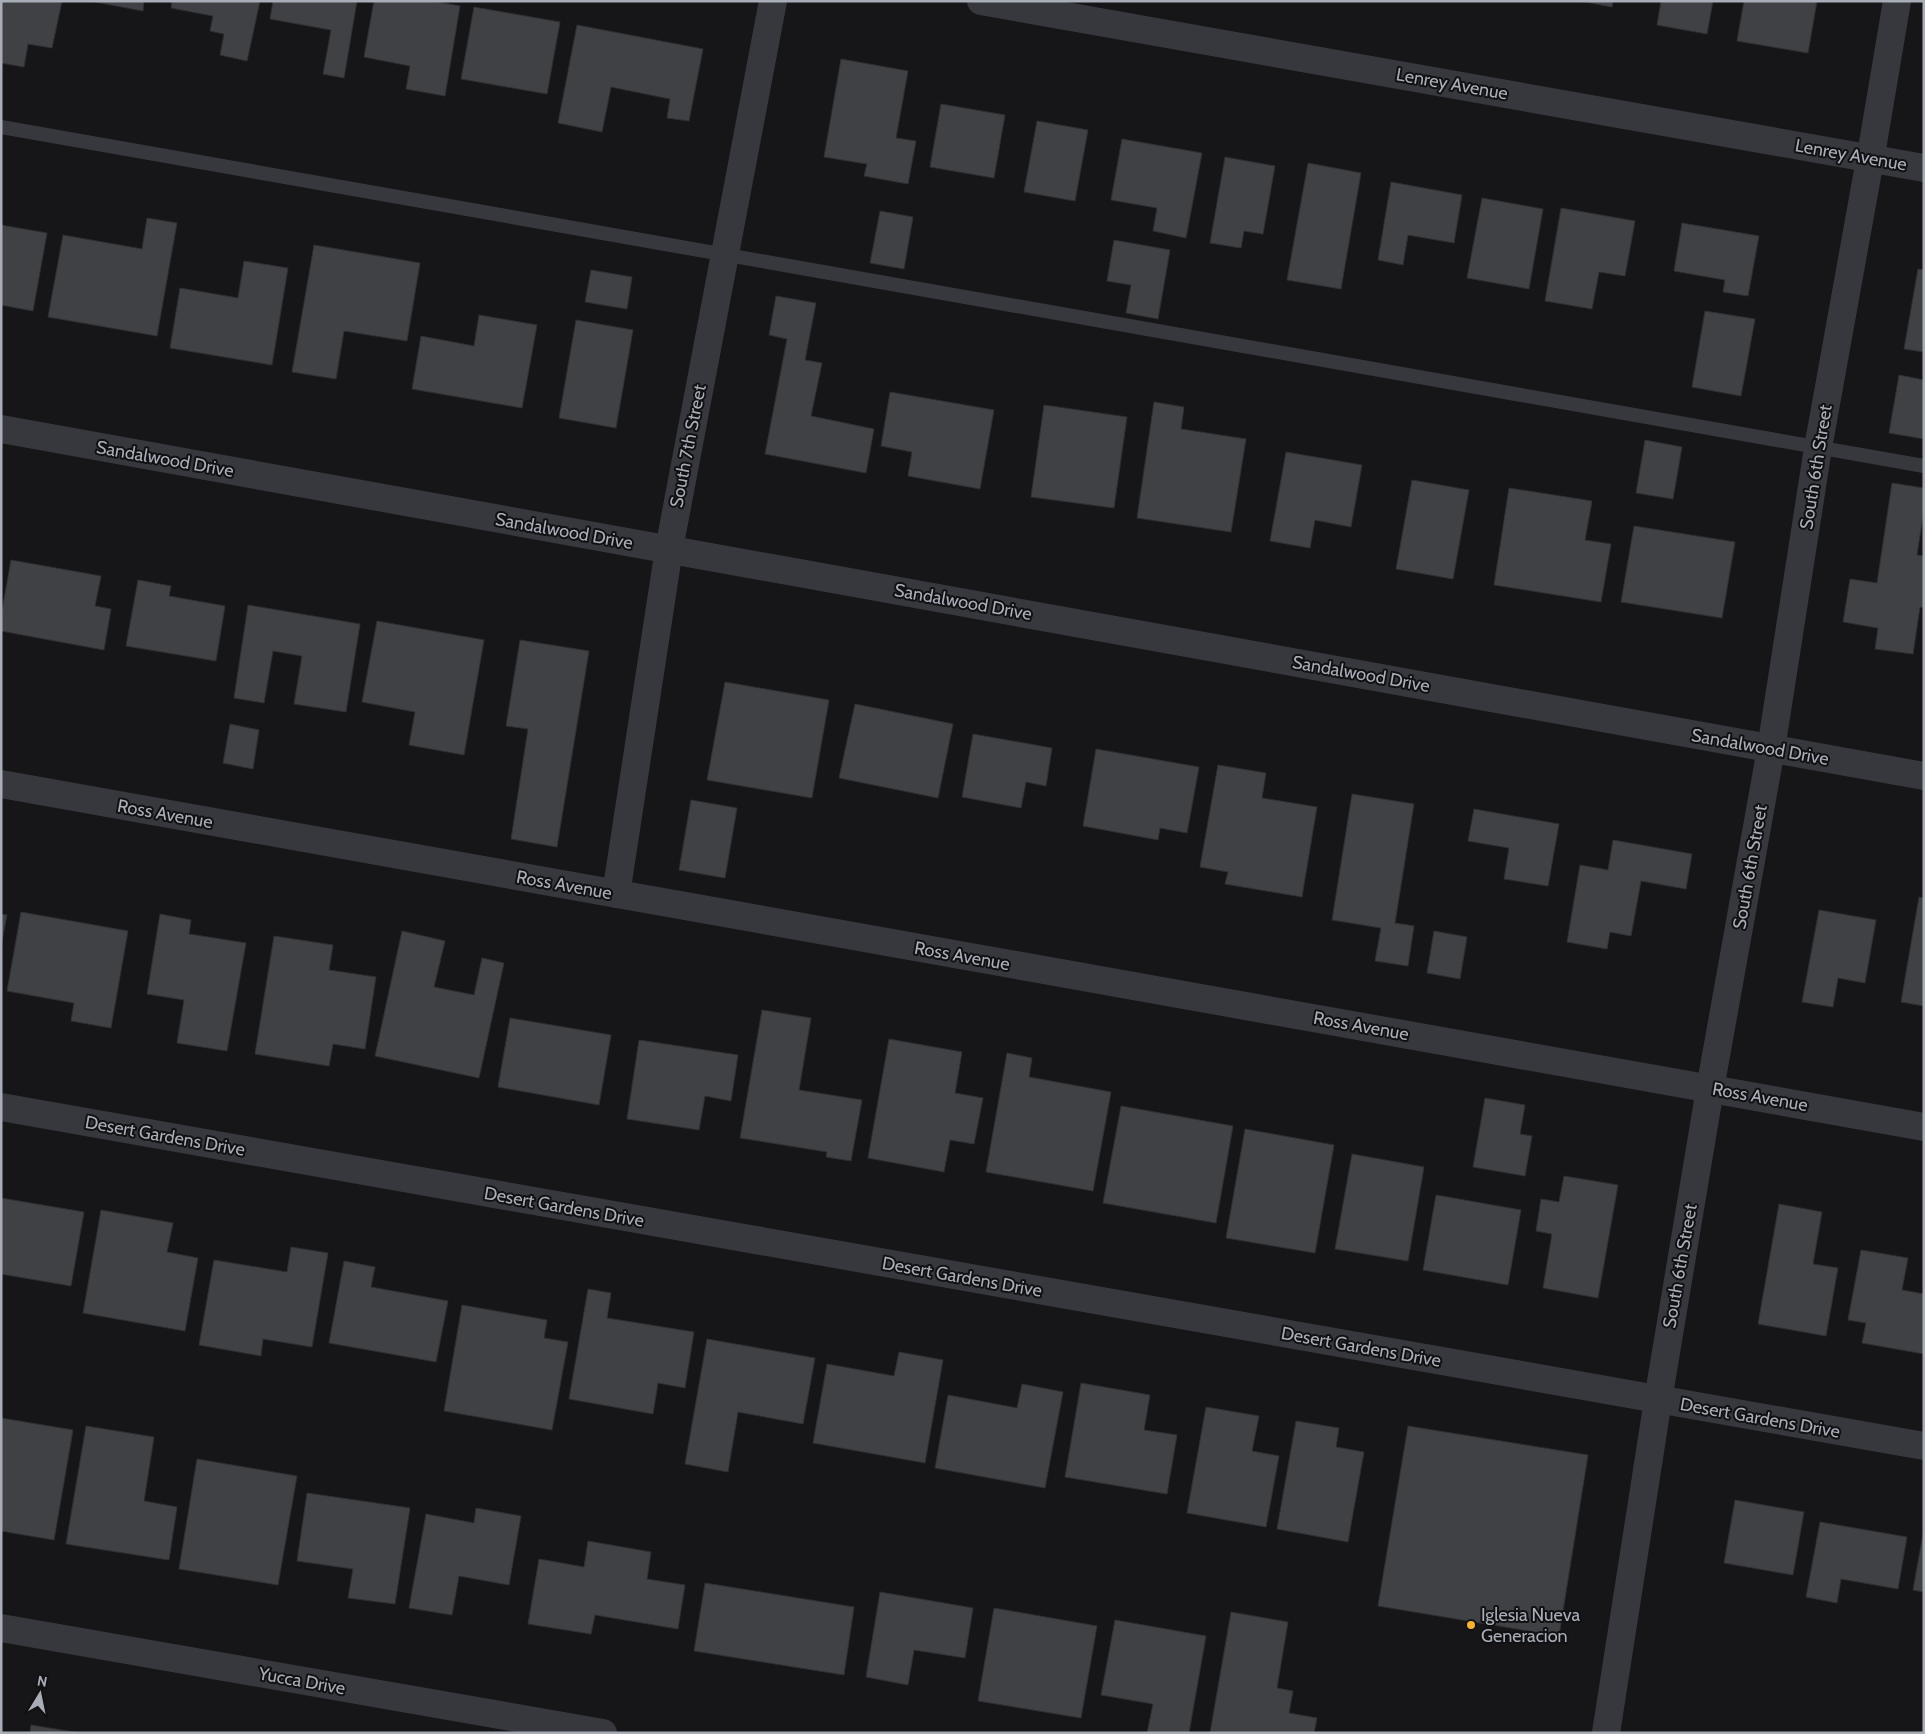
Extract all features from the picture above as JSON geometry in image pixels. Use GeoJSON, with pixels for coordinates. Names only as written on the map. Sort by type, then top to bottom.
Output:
{"type":"FeatureCollection","features":[{"type":"Feature","properties":{"kind":"street","name":"South 7th Street"},"geometry":{"type":"LineString","coordinates":[[616,894],[669,549],[773,1]]}},
{"type":"Feature","properties":{"kind":"street","name":"Lenrey Avenue"},"geometry":{"type":"LineString","coordinates":[[981,1],[1924,168]]}},
{"type":"Feature","properties":{"kind":"street","name":"South 6th Street"},"geometry":{"type":"LineString","coordinates":[[1606,1733],[1658,1400],[1710,1089],[1771,749],[1818,448],[1871,158],[1897,1]]}},
{"type":"Feature","properties":{"kind":"street","name":"Sandalwood Drive"},"geometry":{"type":"LineString","coordinates":[[1,429],[1924,776]]}},
{"type":"Feature","properties":{"kind":"street","name":"Ross Avenue"},"geometry":{"type":"LineString","coordinates":[[1,784],[1924,1127]]}},
{"type":"Feature","properties":{"kind":"street","name":"Desert Gardens Drive"},"geometry":{"type":"LineString","coordinates":[[1,1108],[1924,1446]]}},
{"type":"Feature","properties":{"kind":"street","name":"Yucca Drive"},"geometry":{"type":"LineString","coordinates":[[1,1628],[603,1733]]}},
{"type":"Feature","properties":{"kind":"lane"},"geometry":{"type":"LineString","coordinates":[[1,127],[1924,466]]}},
{"type":"Feature","properties":{"kind":"building"},"geometry":{"type":"Polygon","coordinates":[[[1,1],[62,1],[52,48],[28,44],[24,67],[1,63],[1,1]]]}},
{"type":"Feature","properties":{"kind":"building"},"geometry":{"type":"Polygon","coordinates":[[[90,1],[144,1],[143,11],[90,1]]]}},
{"type":"Feature","properties":{"kind":"building"},"geometry":{"type":"Polygon","coordinates":[[[172,1],[260,1],[247,61],[220,55],[224,34],[210,31],[213,16],[171,8],[172,1]]]}},
{"type":"Feature","properties":{"kind":"building"},"geometry":{"type":"Polygon","coordinates":[[[273,1],[357,1],[344,78],[323,74],[331,30],[270,19],[273,1]]]}},
{"type":"Feature","properties":{"kind":"building"},"geometry":{"type":"Polygon","coordinates":[[[374,1],[433,1],[460,6],[445,96],[406,89],[410,66],[364,57],[374,1]]]}},
{"type":"Feature","properties":{"kind":"building"},"geometry":{"type":"Polygon","coordinates":[[[1580,1],[1613,1],[1612,7],[1580,1]]]}},
{"type":"Feature","properties":{"kind":"building"},"geometry":{"type":"Polygon","coordinates":[[[1661,1],[1713,1],[1707,34],[1657,25],[1661,1]]]}},
{"type":"Feature","properties":{"kind":"building"},"geometry":{"type":"Polygon","coordinates":[[[1744,1],[1817,1],[1808,53],[1737,41],[1744,1]]]}},
{"type":"Feature","properties":{"kind":"building"},"geometry":{"type":"Polygon","coordinates":[[[474,7],[560,22],[547,94],[461,79],[474,7]]]}},
{"type":"Feature","properties":{"kind":"building"},"geometry":{"type":"Polygon","coordinates":[[[577,25],[703,49],[689,121],[667,118],[670,99],[611,87],[602,132],[558,123],[577,25]]]}},
{"type":"Feature","properties":{"kind":"building"},"geometry":{"type":"Polygon","coordinates":[[[841,59],[908,71],[896,138],[916,141],[908,184],[864,176],[867,164],[824,157],[841,59]]]}},
{"type":"Feature","properties":{"kind":"building"},"geometry":{"type":"Polygon","coordinates":[[[941,104],[1005,115],[994,178],[930,167],[941,104]]]}},
{"type":"Feature","properties":{"kind":"building"},"geometry":{"type":"Polygon","coordinates":[[[1037,121],[1088,130],[1075,201],[1024,192],[1037,121]]]}},
{"type":"Feature","properties":{"kind":"building"},"geometry":{"type":"Polygon","coordinates":[[[1122,139],[1202,153],[1186,238],[1153,231],[1157,208],[1111,200],[1122,139]]]}},
{"type":"Feature","properties":{"kind":"building"},"geometry":{"type":"Polygon","coordinates":[[[1225,157],[1275,166],[1263,234],[1244,231],[1241,248],[1210,243],[1225,157]]]}},
{"type":"Feature","properties":{"kind":"building"},"geometry":{"type":"Polygon","coordinates":[[[1308,163],[1361,173],[1341,289],[1287,280],[1308,163]]]}},
{"type":"Feature","properties":{"kind":"building"},"geometry":{"type":"Polygon","coordinates":[[[1391,182],[1462,195],[1454,243],[1408,235],[1403,265],[1378,260],[1391,182]]]}},
{"type":"Feature","properties":{"kind":"building"},"geometry":{"type":"Polygon","coordinates":[[[1482,198],[1543,209],[1529,289],[1467,278],[1482,198]]]}},
{"type":"Feature","properties":{"kind":"building"},"geometry":{"type":"Polygon","coordinates":[[[1561,208],[1635,221],[1625,276],[1599,272],[1592,309],[1545,301],[1561,208]]]}},
{"type":"Feature","properties":{"kind":"building"},"geometry":{"type":"Polygon","coordinates":[[[880,211],[913,217],[904,269],[870,263],[880,211]]]}},
{"type":"Feature","properties":{"kind":"building"},"geometry":{"type":"Polygon","coordinates":[[[147,218],[177,223],[157,336],[48,317],[63,235],[142,249],[147,218]]]}},
{"type":"Feature","properties":{"kind":"building"},"geometry":{"type":"Polygon","coordinates":[[[1682,223],[1759,236],[1748,296],[1723,292],[1725,280],[1674,271],[1682,223]]]}},
{"type":"Feature","properties":{"kind":"building"},"geometry":{"type":"Polygon","coordinates":[[[1,225],[47,233],[33,311],[1,305],[1,225]]]}},
{"type":"Feature","properties":{"kind":"building"},"geometry":{"type":"Polygon","coordinates":[[[1114,240],[1170,250],[1158,319],[1126,313],[1131,285],[1107,281],[1114,240]]]}},
{"type":"Feature","properties":{"kind":"building"},"geometry":{"type":"Polygon","coordinates":[[[314,245],[420,263],[407,341],[344,331],[336,379],[292,372],[314,245]]]}},
{"type":"Feature","properties":{"kind":"building"},"geometry":{"type":"Polygon","coordinates":[[[244,261],[288,268],[272,365],[170,348],[180,288],[238,298],[244,261]]]}},
{"type":"Feature","properties":{"kind":"building"},"geometry":{"type":"Polygon","coordinates":[[[1918,269],[1924,270],[1924,352],[1904,349],[1918,269]]]}},
{"type":"Feature","properties":{"kind":"building"},"geometry":{"type":"Polygon","coordinates":[[[591,270],[632,277],[627,309],[585,302],[591,270]]]}},
{"type":"Feature","properties":{"kind":"building"},"geometry":{"type":"Polygon","coordinates":[[[776,296],[816,303],[805,360],[822,363],[811,416],[874,429],[866,473],[765,454],[787,339],[769,335],[776,296]]]}},
{"type":"Feature","properties":{"kind":"building"},"geometry":{"type":"Polygon","coordinates":[[[1705,311],[1755,319],[1741,396],[1692,387],[1705,311]]]}},
{"type":"Feature","properties":{"kind":"building"},"geometry":{"type":"Polygon","coordinates":[[[479,315],[537,325],[522,408],[412,389],[421,336],[474,346],[479,315]]]}},
{"type":"Feature","properties":{"kind":"building"},"geometry":{"type":"Polygon","coordinates":[[[576,320],[633,330],[616,428],[559,418],[576,320]]]}},
{"type":"Feature","properties":{"kind":"building"},"geometry":{"type":"Polygon","coordinates":[[[1899,375],[1924,380],[1924,439],[1889,433],[1899,375]]]}},
{"type":"Feature","properties":{"kind":"building"},"geometry":{"type":"Polygon","coordinates":[[[890,392],[994,410],[980,489],[908,476],[912,452],[881,446],[890,392]]]}},
{"type":"Feature","properties":{"kind":"building"},"geometry":{"type":"Polygon","coordinates":[[[1154,402],[1184,407],[1181,429],[1246,439],[1231,532],[1137,518],[1154,402]]]}},
{"type":"Feature","properties":{"kind":"building"},"geometry":{"type":"Polygon","coordinates":[[[1044,405],[1127,417],[1114,508],[1031,497],[1044,405]]]}},
{"type":"Feature","properties":{"kind":"building"},"geometry":{"type":"Polygon","coordinates":[[[1645,440],[1682,447],[1673,499],[1636,493],[1645,440]]]}},
{"type":"Feature","properties":{"kind":"building"},"geometry":{"type":"Polygon","coordinates":[[[1286,452],[1362,465],[1351,527],[1315,520],[1310,548],[1270,541],[1286,452]]]}},
{"type":"Feature","properties":{"kind":"building"},"geometry":{"type":"Polygon","coordinates":[[[1412,480],[1469,490],[1453,579],[1396,569],[1412,480]]]}},
{"type":"Feature","properties":{"kind":"building"},"geometry":{"type":"Polygon","coordinates":[[[1892,483],[1924,488],[1924,509],[1917,555],[1924,556],[1924,608],[1920,607],[1913,654],[1875,649],[1878,628],[1843,622],[1850,579],[1877,583],[1892,483]]]}},
{"type":"Feature","properties":{"kind":"building"},"geometry":{"type":"Polygon","coordinates":[[[1509,488],[1592,501],[1585,540],[1611,544],[1601,602],[1494,585],[1509,488]]]}},
{"type":"Feature","properties":{"kind":"building"},"geometry":{"type":"Polygon","coordinates":[[[1634,526],[1735,542],[1722,618],[1621,602],[1634,526]]]}},
{"type":"Feature","properties":{"kind":"building"},"geometry":{"type":"Polygon","coordinates":[[[11,560],[101,576],[95,606],[111,609],[104,650],[1,631],[1,616],[11,560]]]}},
{"type":"Feature","properties":{"kind":"building"},"geometry":{"type":"Polygon","coordinates":[[[138,580],[171,586],[169,596],[225,606],[216,661],[126,646],[138,580]]]}},
{"type":"Feature","properties":{"kind":"building"},"geometry":{"type":"Polygon","coordinates":[[[248,605],[360,624],[346,712],[294,704],[302,656],[273,651],[264,703],[234,698],[248,605]]]}},
{"type":"Feature","properties":{"kind":"building"},"geometry":{"type":"Polygon","coordinates":[[[377,621],[484,640],[464,755],[409,745],[415,712],[362,702],[377,621]]]}},
{"type":"Feature","properties":{"kind":"building"},"geometry":{"type":"Polygon","coordinates":[[[520,640],[589,651],[557,847],[511,839],[528,729],[506,726],[520,640]]]}},
{"type":"Feature","properties":{"kind":"building"},"geometry":{"type":"Polygon","coordinates":[[[725,682],[829,700],[812,798],[707,780],[725,682]]]}},
{"type":"Feature","properties":{"kind":"building"},"geometry":{"type":"Polygon","coordinates":[[[855,704],[953,724],[938,798],[839,778],[855,704]]]}},
{"type":"Feature","properties":{"kind":"building"},"geometry":{"type":"Polygon","coordinates":[[[230,724],[259,730],[253,769],[223,763],[230,724]]]}},
{"type":"Feature","properties":{"kind":"building"},"geometry":{"type":"Polygon","coordinates":[[[973,734],[1052,748],[1046,786],[1026,782],[1021,808],[962,797],[973,734]]]}},
{"type":"Feature","properties":{"kind":"building"},"geometry":{"type":"Polygon","coordinates":[[[1096,749],[1199,767],[1187,833],[1160,828],[1158,840],[1083,826],[1096,749]]]}},
{"type":"Feature","properties":{"kind":"building"},"geometry":{"type":"Polygon","coordinates":[[[1218,765],[1266,773],[1262,798],[1317,807],[1302,897],[1225,884],[1228,872],[1200,867],[1218,765]]]}},
{"type":"Feature","properties":{"kind":"building"},"geometry":{"type":"Polygon","coordinates":[[[1352,794],[1414,804],[1395,923],[1414,926],[1408,966],[1375,961],[1381,928],[1332,920],[1352,794]]]}},
{"type":"Feature","properties":{"kind":"building"},"geometry":{"type":"Polygon","coordinates":[[[691,800],[737,808],[725,878],[679,870],[691,800]]]}},
{"type":"Feature","properties":{"kind":"building"},"geometry":{"type":"Polygon","coordinates":[[[1474,809],[1559,824],[1548,886],[1504,879],[1509,848],[1468,841],[1474,809]]]}},
{"type":"Feature","properties":{"kind":"building"},"geometry":{"type":"Polygon","coordinates":[[[1613,840],[1692,854],[1686,889],[1641,881],[1631,936],[1610,932],[1607,949],[1567,942],[1580,865],[1608,870],[1613,840]]]}},
{"type":"Feature","properties":{"kind":"building"},"geometry":{"type":"Polygon","coordinates":[[[1919,897],[1924,898],[1924,1006],[1901,1002],[1919,897]]]}},
{"type":"Feature","properties":{"kind":"building"},"geometry":{"type":"Polygon","coordinates":[[[1819,910],[1876,920],[1865,983],[1838,978],[1833,1007],[1802,1002],[1819,910]]]}},
{"type":"Feature","properties":{"kind":"building"},"geometry":{"type":"Polygon","coordinates":[[[21,912],[128,931],[111,1028],[71,1021],[74,1003],[7,991],[21,912]]]}},
{"type":"Feature","properties":{"kind":"building"},"geometry":{"type":"Polygon","coordinates":[[[1,914],[7,915],[1,946],[1,914]]]}},
{"type":"Feature","properties":{"kind":"building"},"geometry":{"type":"Polygon","coordinates":[[[160,914],[191,920],[189,934],[246,943],[227,1051],[177,1043],[184,1000],[147,994],[160,914]]]}},
{"type":"Feature","properties":{"kind":"building"},"geometry":{"type":"Polygon","coordinates":[[[402,931],[445,941],[434,987],[474,995],[482,958],[504,963],[479,1078],[375,1056],[402,931]]]}},
{"type":"Feature","properties":{"kind":"building"},"geometry":{"type":"Polygon","coordinates":[[[1434,931],[1467,937],[1460,979],[1427,973],[1434,931]]]}},
{"type":"Feature","properties":{"kind":"building"},"geometry":{"type":"Polygon","coordinates":[[[274,936],[333,945],[329,970],[376,977],[365,1049],[333,1044],[329,1066],[255,1054],[274,936]]]}},
{"type":"Feature","properties":{"kind":"building"},"geometry":{"type":"Polygon","coordinates":[[[762,1010],[811,1018],[799,1090],[862,1100],[851,1161],[826,1157],[827,1152],[740,1138],[762,1010]]]}},
{"type":"Feature","properties":{"kind":"building"},"geometry":{"type":"Polygon","coordinates":[[[510,1018],[611,1035],[599,1105],[498,1087],[510,1018]]]}},
{"type":"Feature","properties":{"kind":"building"},"geometry":{"type":"Polygon","coordinates":[[[889,1039],[962,1052],[955,1093],[983,1098],[974,1144],[950,1140],[944,1172],[868,1158],[889,1039]]]}},
{"type":"Feature","properties":{"kind":"building"},"geometry":{"type":"Polygon","coordinates":[[[639,1040],[738,1055],[731,1101],[705,1096],[699,1130],[627,1119],[639,1040]]]}},
{"type":"Feature","properties":{"kind":"building"},"geometry":{"type":"Polygon","coordinates":[[[1007,1053],[1032,1058],[1029,1077],[1111,1092],[1093,1191],[986,1172],[1007,1053]]]}},
{"type":"Feature","properties":{"kind":"building"},"geometry":{"type":"Polygon","coordinates":[[[1485,1098],[1525,1105],[1520,1134],[1532,1136],[1525,1176],[1473,1167],[1485,1098]]]}},
{"type":"Feature","properties":{"kind":"building"},"geometry":{"type":"Polygon","coordinates":[[[1121,1106],[1233,1126],[1216,1223],[1103,1203],[1121,1106]]]}},
{"type":"Feature","properties":{"kind":"building"},"geometry":{"type":"Polygon","coordinates":[[[1245,1129],[1334,1145],[1315,1253],[1226,1238],[1245,1129]]]}},
{"type":"Feature","properties":{"kind":"building"},"geometry":{"type":"Polygon","coordinates":[[[1352,1154],[1424,1167],[1408,1261],[1335,1249],[1352,1154]]]}},
{"type":"Feature","properties":{"kind":"building"},"geometry":{"type":"Polygon","coordinates":[[[1564,1176],[1618,1185],[1598,1298],[1543,1288],[1552,1234],[1536,1231],[1541,1199],[1559,1202],[1564,1176]]]}},
{"type":"Feature","properties":{"kind":"building"},"geometry":{"type":"Polygon","coordinates":[[[1436,1195],[1521,1210],[1508,1285],[1423,1270],[1436,1195]]]}},
{"type":"Feature","properties":{"kind":"building"},"geometry":{"type":"Polygon","coordinates":[[[1,1198],[84,1212],[71,1286],[1,1274],[1,1198]]]}},
{"type":"Feature","properties":{"kind":"building"},"geometry":{"type":"Polygon","coordinates":[[[1779,1204],[1822,1212],[1813,1264],[1838,1268],[1826,1336],[1758,1324],[1779,1204]]]}},
{"type":"Feature","properties":{"kind":"building"},"geometry":{"type":"Polygon","coordinates":[[[101,1210],[173,1223],[167,1252],[198,1258],[185,1331],[83,1313],[101,1210]]]}},
{"type":"Feature","properties":{"kind":"building"},"geometry":{"type":"Polygon","coordinates":[[[291,1247],[328,1253],[312,1347],[263,1339],[261,1356],[199,1345],[214,1260],[287,1272],[291,1247]]]}},
{"type":"Feature","properties":{"kind":"building"},"geometry":{"type":"Polygon","coordinates":[[[1861,1250],[1908,1258],[1902,1290],[1924,1294],[1924,1354],[1862,1343],[1866,1323],[1848,1320],[1861,1250]]]}},
{"type":"Feature","properties":{"kind":"building"},"geometry":{"type":"Polygon","coordinates":[[[344,1261],[375,1267],[371,1287],[448,1301],[436,1362],[329,1343],[344,1261]]]}},
{"type":"Feature","properties":{"kind":"building"},"geometry":{"type":"Polygon","coordinates":[[[588,1289],[611,1293],[607,1318],[694,1332],[685,1388],[658,1383],[653,1414],[569,1399],[588,1289]]]}},
{"type":"Feature","properties":{"kind":"building"},"geometry":{"type":"Polygon","coordinates":[[[462,1305],[547,1320],[544,1338],[568,1342],[552,1430],[444,1411],[462,1305]]]}},
{"type":"Feature","properties":{"kind":"building"},"geometry":{"type":"Polygon","coordinates":[[[707,1339],[815,1358],[803,1424],[738,1412],[728,1472],[685,1464],[707,1339]]]}},
{"type":"Feature","properties":{"kind":"building"},"geometry":{"type":"Polygon","coordinates":[[[899,1352],[943,1360],[925,1463],[813,1443],[827,1364],[894,1376],[899,1352]]]}},
{"type":"Feature","properties":{"kind":"building"},"geometry":{"type":"Polygon","coordinates":[[[1081,1383],[1150,1395],[1144,1430],[1177,1435],[1167,1494],[1065,1477],[1081,1383]]]}},
{"type":"Feature","properties":{"kind":"building"},"geometry":{"type":"Polygon","coordinates":[[[1022,1384],[1063,1392],[1045,1488],[935,1468],[948,1395],[1017,1408],[1022,1384]]]}},
{"type":"Feature","properties":{"kind":"building"},"geometry":{"type":"Polygon","coordinates":[[[1206,1407],[1259,1416],[1252,1451],[1279,1456],[1266,1527],[1187,1513],[1206,1407]]]}},
{"type":"Feature","properties":{"kind":"building"},"geometry":{"type":"Polygon","coordinates":[[[1,1418],[73,1430],[54,1540],[1,1531],[1,1418]]]}},
{"type":"Feature","properties":{"kind":"building"},"geometry":{"type":"Polygon","coordinates":[[[1296,1421],[1339,1428],[1336,1447],[1364,1452],[1348,1542],[1277,1529],[1296,1421]]]}},
{"type":"Feature","properties":{"kind":"building"},"geometry":{"type":"Polygon","coordinates":[[[86,1426],[154,1437],[144,1501],[177,1507],[169,1560],[66,1544],[86,1426]]]}},
{"type":"Feature","properties":{"kind":"building"},"geometry":{"type":"Polygon","coordinates":[[[1408,1426],[1588,1455],[1559,1636],[1378,1606],[1408,1426]]]}},
{"type":"Feature","properties":{"kind":"building"},"geometry":{"type":"Polygon","coordinates":[[[197,1459],[297,1476],[278,1585],[179,1569],[197,1459]]]}},
{"type":"Feature","properties":{"kind":"building"},"geometry":{"type":"Polygon","coordinates":[[[307,1493],[410,1508],[395,1604],[348,1598],[353,1569],[297,1561],[307,1493]]]}},
{"type":"Feature","properties":{"kind":"building"},"geometry":{"type":"Polygon","coordinates":[[[1735,1500],[1804,1512],[1793,1575],[1724,1563],[1735,1500]]]}},
{"type":"Feature","properties":{"kind":"building"},"geometry":{"type":"Polygon","coordinates":[[[476,1508],[521,1516],[509,1585],[459,1576],[452,1615],[409,1608],[426,1514],[474,1523],[476,1508]]]}},
{"type":"Feature","properties":{"kind":"building"},"geometry":{"type":"Polygon","coordinates":[[[1820,1522],[1907,1537],[1898,1589],[1841,1579],[1837,1603],[1806,1597],[1820,1522]]]}},
{"type":"Feature","properties":{"kind":"building"},"geometry":{"type":"Polygon","coordinates":[[[1924,1534],[1924,1592],[1913,1590],[1924,1534]]]}},
{"type":"Feature","properties":{"kind":"building"},"geometry":{"type":"Polygon","coordinates":[[[588,1541],[651,1552],[647,1579],[685,1585],[678,1629],[595,1615],[591,1634],[528,1624],[539,1559],[584,1567],[588,1541]]]}},
{"type":"Feature","properties":{"kind":"building"},"geometry":{"type":"Polygon","coordinates":[[[705,1583],[854,1607],[844,1675],[694,1651],[705,1583]]]}},
{"type":"Feature","properties":{"kind":"building"},"geometry":{"type":"Polygon","coordinates":[[[880,1592],[973,1608],[965,1658],[914,1650],[908,1685],[866,1677],[880,1592]]]}},
{"type":"Feature","properties":{"kind":"building"},"geometry":{"type":"Polygon","coordinates":[[[994,1608],[1097,1626],[1081,1718],[978,1701],[994,1608]]]}},
{"type":"Feature","properties":{"kind":"building"},"geometry":{"type":"Polygon","coordinates":[[[1231,1612],[1288,1622],[1277,1688],[1293,1691],[1289,1713],[1317,1718],[1314,1733],[1210,1733],[1231,1612]]]}},
{"type":"Feature","properties":{"kind":"building"},"geometry":{"type":"Polygon","coordinates":[[[1115,1620],[1206,1636],[1189,1733],[1147,1733],[1153,1704],[1101,1695],[1115,1620]]]}},
{"type":"Feature","properties":{"kind":"building"},"geometry":{"type":"Polygon","coordinates":[[[31,1725],[80,1733],[30,1733],[31,1725]]]}},
{"type":"Feature","properties":{"kind":"place","name":"Iglesia Nueva Generacion"},"geometry":{"type":"Point","coordinates":[1471,1625]}}]}
